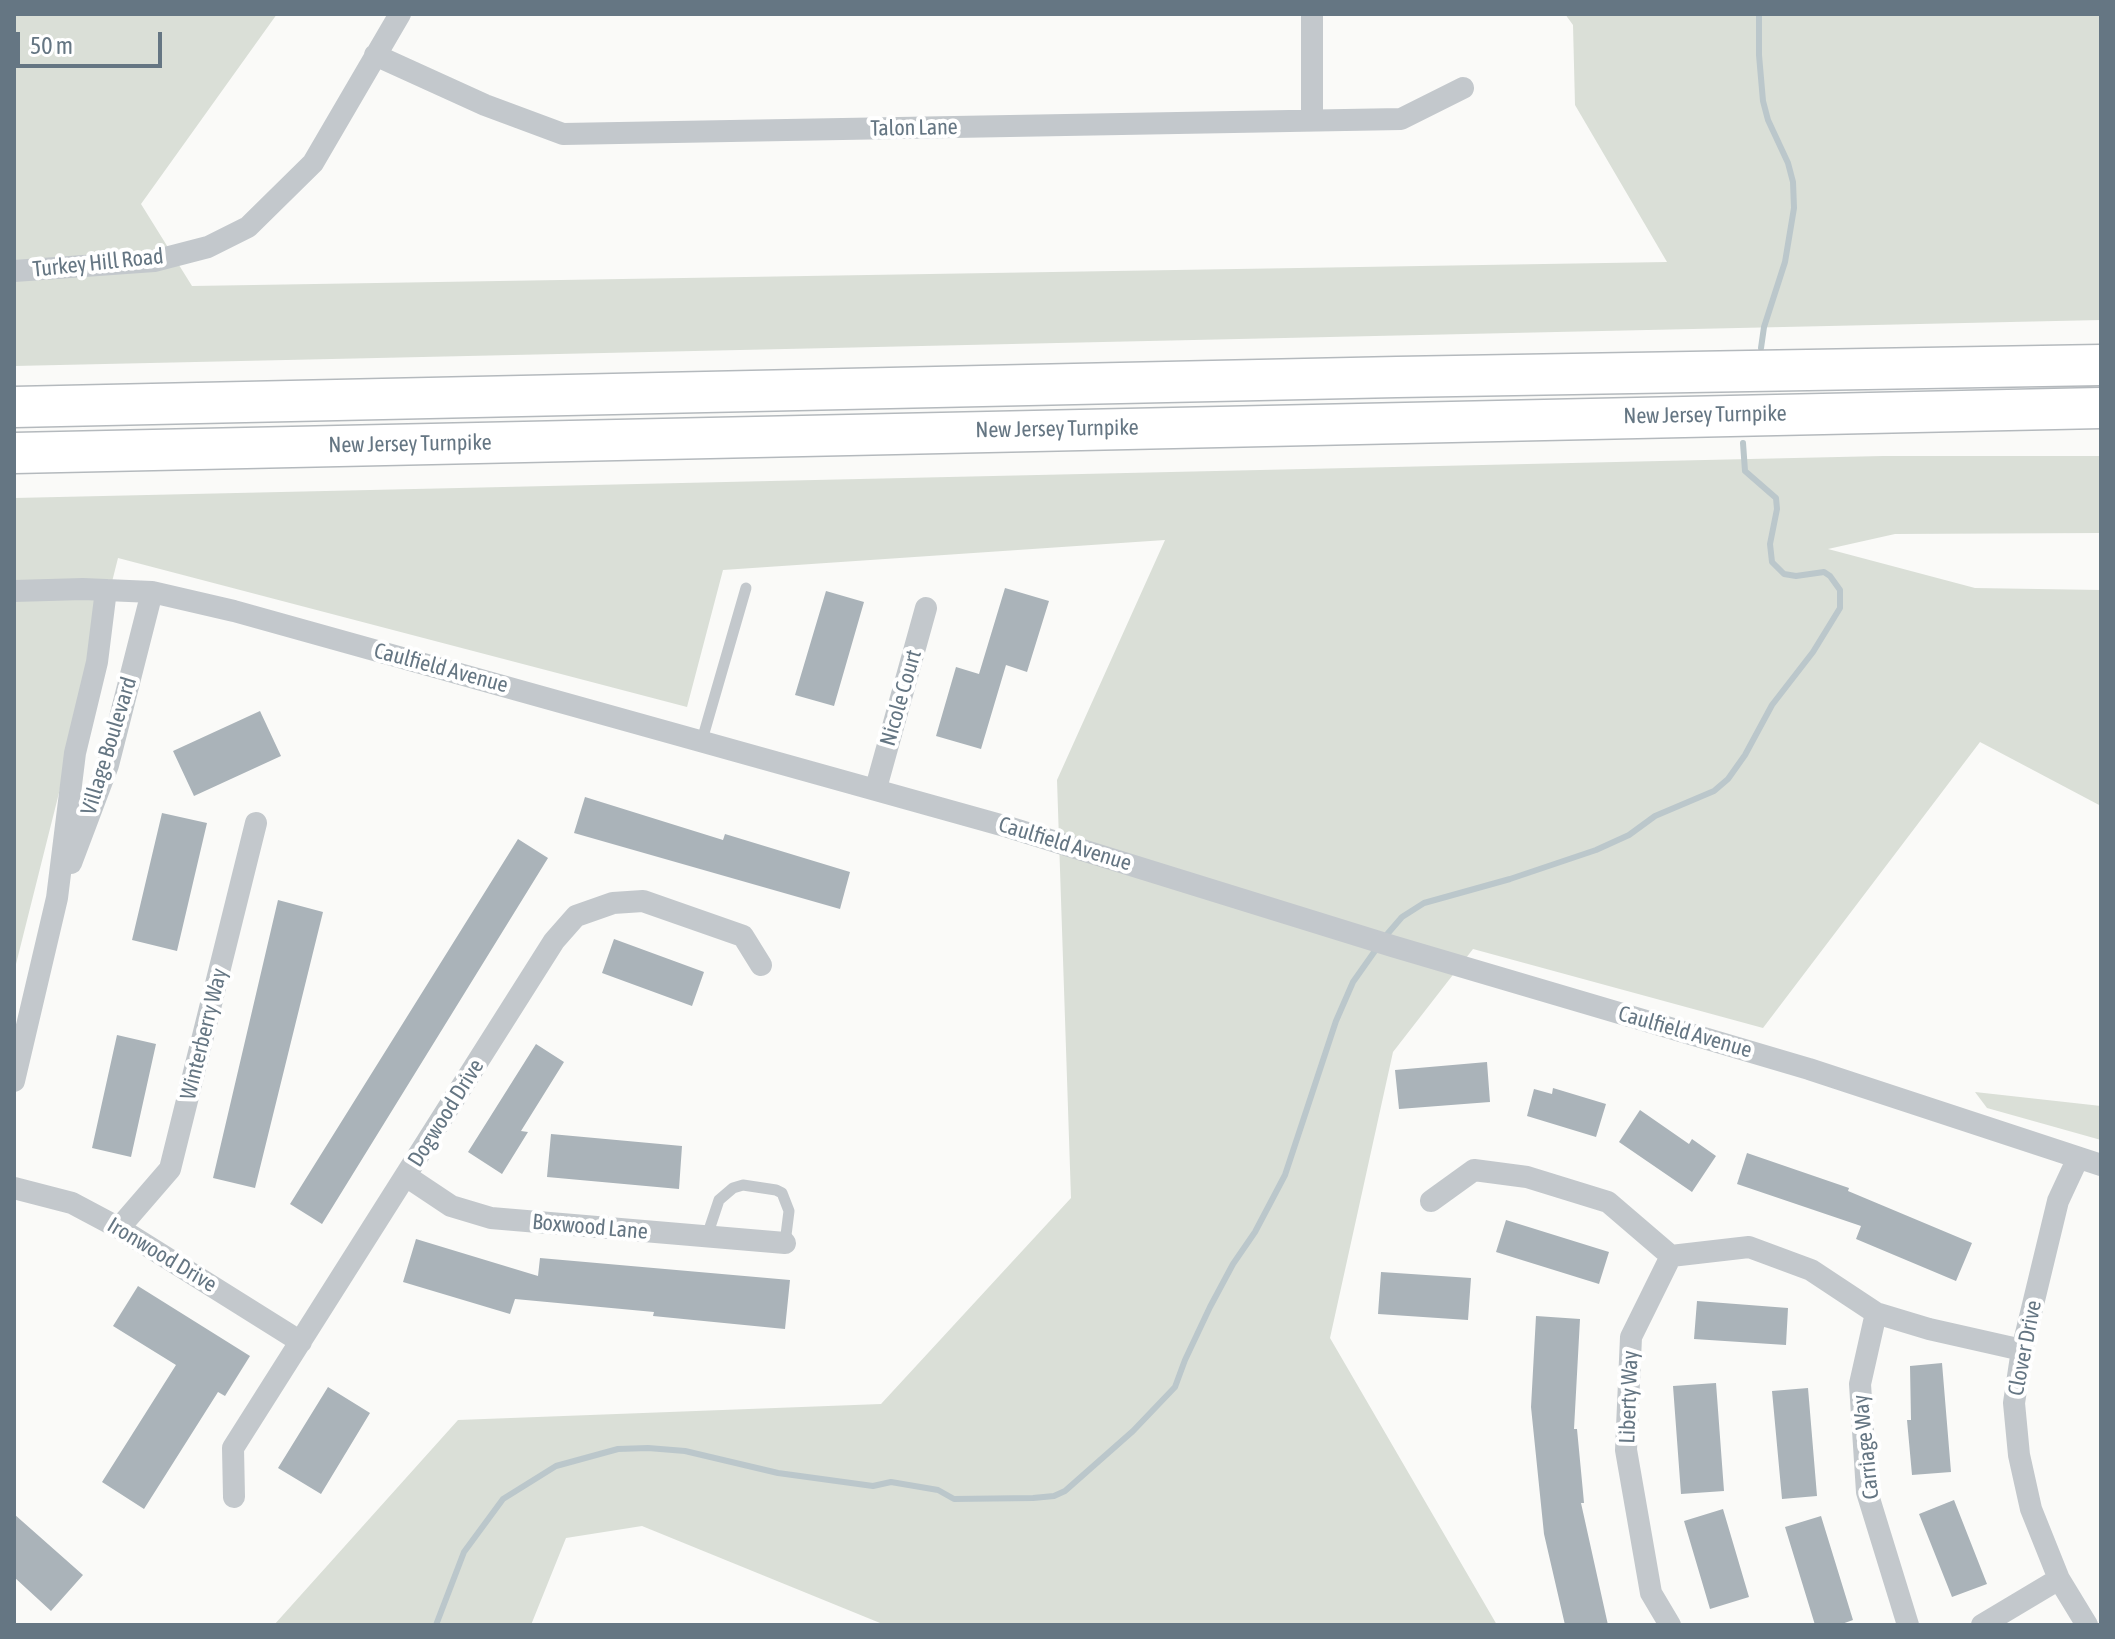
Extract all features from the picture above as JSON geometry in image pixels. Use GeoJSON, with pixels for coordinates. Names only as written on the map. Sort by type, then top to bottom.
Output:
{"type":"FeatureCollection","features":[{"type":"Feature","properties":{"kind":"highway","name":"New Jersey Turnpike"},"geometry":{"type":"LineString","coordinates":[[14,407],[1366,377],[2101,365]]}},
{"type":"Feature","properties":{"kind":"highway","name":"New Jersey Turnpike"},"geometry":{"type":"LineString","coordinates":[[14,453],[2101,408]]}},
{"type":"Feature","properties":{"kind":"street","name":"Turkey Hill Road"},"geometry":{"type":"LineString","coordinates":[[14,271],[154,261],[208,247],[248,227],[313,163],[400,14]]}},
{"type":"Feature","properties":{"kind":"street"},"geometry":{"type":"LineString","coordinates":[[1312,14],[1312,120]]}},
{"type":"Feature","properties":{"kind":"street","name":"Talon Lane"},"geometry":{"type":"LineString","coordinates":[[375,55],[485,105],[563,134],[1401,119],[1463,88]]}},
{"type":"Feature","properties":{"kind":"street","name":"Village Boulevard"},"geometry":{"type":"LineString","coordinates":[[14,1081],[57,898],[75,753],[97,662],[106,590]]}},
{"type":"Feature","properties":{"kind":"street","name":"Caulfield Avenue"},"geometry":{"type":"LineString","coordinates":[[14,591],[152,592],[215,605],[876,788],[1392,946],[1809,1069],[2101,1165]]}},
{"type":"Feature","properties":{"kind":"street","name":"Village Boulevard"},"geometry":{"type":"LineString","coordinates":[[57,898],[108,765],[152,592]]}},
{"type":"Feature","properties":{"kind":"street","name":"Nicole Court"},"geometry":{"type":"LineString","coordinates":[[876,788],[926,608]]}},
{"type":"Feature","properties":{"kind":"street","name":"Winterberry Way"},"geometry":{"type":"LineString","coordinates":[[119,1228],[170,1169],[256,823]]}},
{"type":"Feature","properties":{"kind":"street","name":"Dogwood Drive"},"geometry":{"type":"LineString","coordinates":[[234,1497],[233,1448],[554,941],[576,916],[613,903],[643,901],[743,936],[761,965]]}},
{"type":"Feature","properties":{"kind":"street","name":"Clover Drive"},"geometry":{"type":"LineString","coordinates":[[2078,1158],[2058,1201],[2022,1350],[2014,1403],[2019,1455],[2031,1509],[2059,1579],[2087,1625]]}},
{"type":"Feature","properties":{"kind":"street"},"geometry":{"type":"LineString","coordinates":[[1431,1201],[1474,1170],[1527,1177],[1608,1202],[1671,1256],[1749,1247],[1811,1270],[1876,1313],[2022,1350]]}},
{"type":"Feature","properties":{"kind":"street","name":"Boxwood Lane"},"geometry":{"type":"LineString","coordinates":[[406,1176],[451,1206],[491,1218],[785,1243]]}},
{"type":"Feature","properties":{"kind":"street","name":"Ironwood Drive"},"geometry":{"type":"LineString","coordinates":[[14,1188],[72,1203],[119,1228],[301,1342]]}},
{"type":"Feature","properties":{"kind":"street","name":"Liberty Way"},"geometry":{"type":"LineString","coordinates":[[1670,1625],[1651,1593],[1626,1450],[1631,1337],[1671,1256]]}},
{"type":"Feature","properties":{"kind":"street","name":"Carriage Way"},"geometry":{"type":"LineString","coordinates":[[1876,1313],[1860,1384],[1867,1492],[1908,1625]]}},
{"type":"Feature","properties":{"kind":"street"},"geometry":{"type":"LineString","coordinates":[[1982,1625],[2059,1579]]}},
{"type":"Feature","properties":{"kind":"lane"},"geometry":{"type":"LineString","coordinates":[[702,740],[746,588]]}},
{"type":"Feature","properties":{"kind":"lane"},"geometry":{"type":"LineString","coordinates":[[707,1236],[719,1200],[733,1188],[743,1185],[782,1193],[789,1211],[785,1243]]}},
{"type":"Feature","properties":{"kind":"shaded area"},"geometry":{"type":"Polygon","coordinates":[[[14,14],[277,14],[141,204],[192,286],[1667,262],[1575,105],[1573,25],[1565,14],[2101,14],[2101,320],[14,366],[14,14]]]}},
{"type":"Feature","properties":{"kind":"shaded area"},"geometry":{"type":"Polygon","coordinates":[[[1883,456],[2101,456],[2101,533],[1895,534],[1828,549],[1975,588],[2101,590],[2101,806],[1980,742],[1763,1028],[1473,949],[1393,1052],[1330,1338],[1497,1625],[885,1625],[642,1526],[566,1538],[531,1625],[274,1625],[458,1420],[881,1404],[1071,1198],[1057,780],[1165,540],[723,570],[687,707],[118,558],[14,972],[14,498],[1883,456]]]}},
{"type":"Feature","properties":{"kind":"shaded area"},"geometry":{"type":"Polygon","coordinates":[[[1975,1092],[2101,1106],[2101,1140],[1987,1108],[1975,1092]]]}},
{"type":"Feature","properties":{"kind":"building"},"geometry":{"type":"Polygon","coordinates":[[[1005,588],[1049,601],[1027,672],[1006,665],[981,749],[936,736],[956,667],[979,674],[1005,588]]]}},
{"type":"Feature","properties":{"kind":"building"},"geometry":{"type":"Polygon","coordinates":[[[826,591],[864,602],[834,706],[795,695],[826,591]]]}},
{"type":"Feature","properties":{"kind":"building"},"geometry":{"type":"Polygon","coordinates":[[[260,711],[281,756],[194,796],[173,751],[260,711]]]}},
{"type":"Feature","properties":{"kind":"building"},"geometry":{"type":"Polygon","coordinates":[[[585,797],[723,840],[725,834],[850,872],[840,909],[574,833],[585,797]]]}},
{"type":"Feature","properties":{"kind":"building"},"geometry":{"type":"Polygon","coordinates":[[[162,813],[207,823],[177,951],[132,940],[162,813]]]}},
{"type":"Feature","properties":{"kind":"building"},"geometry":{"type":"Polygon","coordinates":[[[518,839],[548,858],[322,1224],[290,1204],[518,839]]]}},
{"type":"Feature","properties":{"kind":"building"},"geometry":{"type":"Polygon","coordinates":[[[278,900],[323,912],[255,1188],[213,1178],[278,900]]]}},
{"type":"Feature","properties":{"kind":"building"},"geometry":{"type":"Polygon","coordinates":[[[614,939],[704,972],[692,1006],[602,973],[614,939]]]}},
{"type":"Feature","properties":{"kind":"building"},"geometry":{"type":"Polygon","coordinates":[[[117,1035],[156,1044],[131,1157],[92,1148],[117,1035]]]}},
{"type":"Feature","properties":{"kind":"building"},"geometry":{"type":"Polygon","coordinates":[[[536,1044],[564,1062],[521,1131],[528,1132],[502,1174],[468,1152],[536,1044]]]}},
{"type":"Feature","properties":{"kind":"building"},"geometry":{"type":"Polygon","coordinates":[[[1487,1062],[1490,1102],[1399,1109],[1395,1070],[1487,1062]]]}},
{"type":"Feature","properties":{"kind":"building"},"geometry":{"type":"Polygon","coordinates":[[[1553,1088],[1606,1104],[1596,1137],[1527,1116],[1534,1089],[1552,1094],[1553,1088]]]}},
{"type":"Feature","properties":{"kind":"building"},"geometry":{"type":"Polygon","coordinates":[[[1640,1110],[1689,1144],[1692,1139],[1716,1156],[1692,1192],[1619,1142],[1640,1110]]]}},
{"type":"Feature","properties":{"kind":"building"},"geometry":{"type":"Polygon","coordinates":[[[551,1134],[682,1146],[679,1189],[547,1177],[551,1134]]]}},
{"type":"Feature","properties":{"kind":"building"},"geometry":{"type":"Polygon","coordinates":[[[1747,1153],[1849,1188],[1848,1191],[1972,1243],[1956,1281],[1856,1239],[1861,1226],[1737,1184],[1747,1153]]]}},
{"type":"Feature","properties":{"kind":"building"},"geometry":{"type":"Polygon","coordinates":[[[1506,1220],[1609,1252],[1599,1284],[1496,1252],[1506,1220]]]}},
{"type":"Feature","properties":{"kind":"building"},"geometry":{"type":"Polygon","coordinates":[[[416,1239],[538,1276],[540,1258],[790,1280],[785,1329],[653,1316],[654,1312],[515,1299],[510,1314],[403,1282],[416,1239]]]}},
{"type":"Feature","properties":{"kind":"building"},"geometry":{"type":"Polygon","coordinates":[[[1381,1272],[1471,1278],[1468,1320],[1378,1314],[1381,1272]]]}},
{"type":"Feature","properties":{"kind":"building"},"geometry":{"type":"Polygon","coordinates":[[[138,1286],[250,1356],[225,1396],[218,1392],[144,1509],[102,1482],[176,1365],[113,1326],[138,1286]]]}},
{"type":"Feature","properties":{"kind":"building"},"geometry":{"type":"Polygon","coordinates":[[[1697,1301],[1788,1308],[1786,1345],[1694,1339],[1697,1301]]]}},
{"type":"Feature","properties":{"kind":"building"},"geometry":{"type":"Polygon","coordinates":[[[1536,1316],[1580,1319],[1574,1429],[1577,1429],[1583,1492],[1584,1503],[1581,1503],[1608,1625],[1565,1625],[1544,1534],[1531,1407],[1536,1316]]]}},
{"type":"Feature","properties":{"kind":"building"},"geometry":{"type":"Polygon","coordinates":[[[1942,1363],[1951,1472],[1912,1475],[1907,1420],[1911,1420],[1910,1366],[1942,1363]]]}},
{"type":"Feature","properties":{"kind":"building"},"geometry":{"type":"Polygon","coordinates":[[[1716,1383],[1724,1491],[1681,1494],[1673,1386],[1716,1383]]]}},
{"type":"Feature","properties":{"kind":"building"},"geometry":{"type":"Polygon","coordinates":[[[328,1387],[370,1413],[321,1494],[278,1468],[328,1387]]]}},
{"type":"Feature","properties":{"kind":"building"},"geometry":{"type":"Polygon","coordinates":[[[1808,1388],[1817,1496],[1782,1499],[1772,1391],[1808,1388]]]}},
{"type":"Feature","properties":{"kind":"building"},"geometry":{"type":"Polygon","coordinates":[[[1954,1500],[1987,1584],[1952,1597],[1919,1514],[1954,1500]]]}},
{"type":"Feature","properties":{"kind":"building"},"geometry":{"type":"Polygon","coordinates":[[[1723,1509],[1749,1597],[1710,1609],[1684,1521],[1723,1509]]]}},
{"type":"Feature","properties":{"kind":"building"},"geometry":{"type":"Polygon","coordinates":[[[14,1514],[83,1575],[51,1611],[14,1577],[14,1514]]]}},
{"type":"Feature","properties":{"kind":"building"},"geometry":{"type":"Polygon","coordinates":[[[1821,1516],[1853,1620],[1839,1625],[1815,1625],[1785,1527],[1821,1516]]]}},
{"type":"Feature","properties":{"kind":"waterway"},"geometry":{"type":"LineString","coordinates":[[1759,14],[1763,101],[1768,120],[1788,163],[1793,182],[1794,208],[1785,262],[1764,327],[1761,348]]}},
{"type":"Feature","properties":{"kind":"waterway"},"geometry":{"type":"LineString","coordinates":[[1383,939],[1402,917],[1424,903],[1596,850],[1629,835],[1655,816],[1714,791],[1728,779],[1772,705],[1813,652],[1840,608],[1840,590],[1830,576],[1824,572],[1796,576],[1784,574],[1772,562],[1770,544],[1777,509],[1776,498],[1745,471],[1743,443]]}},
{"type":"Feature","properties":{"kind":"waterway"},"geometry":{"type":"LineString","coordinates":[[436,1625],[464,1552],[503,1499],[556,1466],[618,1449],[685,1451],[778,1473],[873,1486],[891,1482],[938,1490],[954,1499],[1033,1498],[1054,1496],[1065,1491],[1133,1431],[1175,1387],[1210,1307],[1285,1175],[1336,1021],[1353,982],[1377,948]]}}]}
